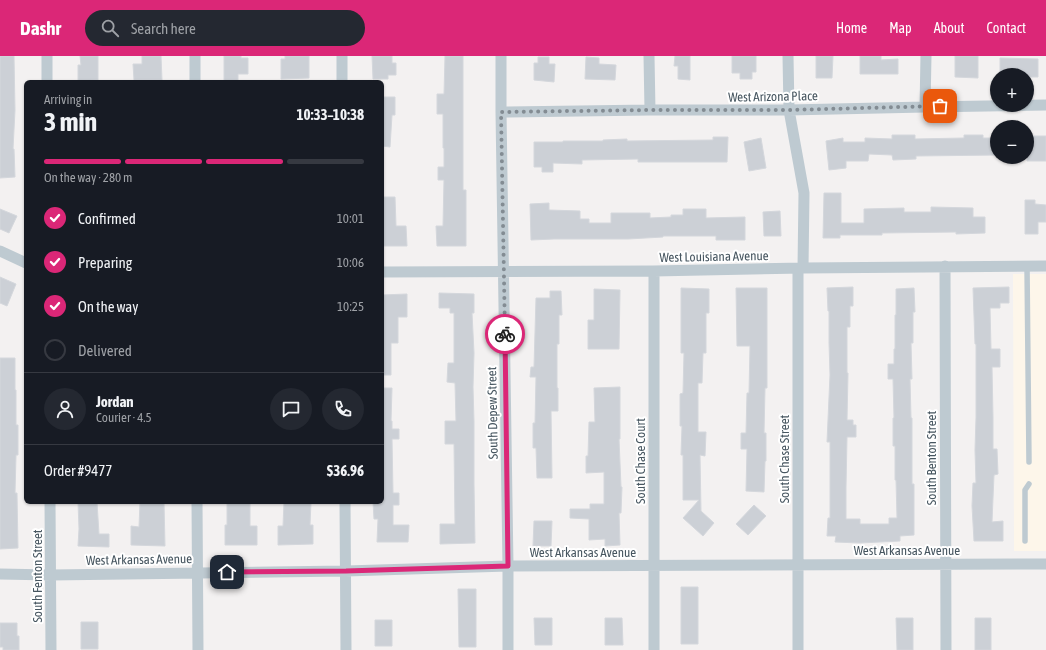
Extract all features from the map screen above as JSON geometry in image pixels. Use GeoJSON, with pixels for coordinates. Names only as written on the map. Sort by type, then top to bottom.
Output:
{"type":"FeatureCollection","features":[{"type":"Feature","properties":{"kind":"street"},"geometry":{"type":"LineString","coordinates":[[47,56],[47,80]]}},
{"type":"Feature","properties":{"kind":"street"},"geometry":{"type":"LineString","coordinates":[[195,56],[195,80]]}},
{"type":"Feature","properties":{"kind":"street"},"geometry":{"type":"LineString","coordinates":[[342,56],[342,80]]}},
{"type":"Feature","properties":{"kind":"street","name":"South Depew Street"},"geometry":{"type":"LineString","coordinates":[[501,56],[508,650]]}},
{"type":"Feature","properties":{"kind":"street"},"geometry":{"type":"LineString","coordinates":[[649,56],[650,110]]}},
{"type":"Feature","properties":{"kind":"street","name":"South Chase Street"},"geometry":{"type":"LineString","coordinates":[[788,56],[789,110],[804,193],[800,268],[798,650]]}},
{"type":"Feature","properties":{"kind":"street"},"geometry":{"type":"LineString","coordinates":[[926,56],[926,106]]}},
{"type":"Feature","properties":{"kind":"street","name":"West Arizona Place"},"geometry":{"type":"LineString","coordinates":[[501,112],[789,110],[926,106],[1046,105]]}},
{"type":"Feature","properties":{"kind":"street"},"geometry":{"type":"LineString","coordinates":[[0,251],[24,262]]}},
{"type":"Feature","properties":{"kind":"street","name":"West Louisiana Avenue"},"geometry":{"type":"LineString","coordinates":[[384,272],[654,271],[945,266],[1046,266]]}},
{"type":"Feature","properties":{"kind":"street","name":"South Benton Street"},"geometry":{"type":"LineString","coordinates":[[945,266],[946,650]]}},
{"type":"Feature","properties":{"kind":"street","name":"South Chase Court"},"geometry":{"type":"LineString","coordinates":[[654,271],[654,650]]}},
{"type":"Feature","properties":{"kind":"street","name":"South Fenton Street"},"geometry":{"type":"LineString","coordinates":[[50,504],[51,650]]}},
{"type":"Feature","properties":{"kind":"street"},"geometry":{"type":"LineString","coordinates":[[197,504],[198,650]]}},
{"type":"Feature","properties":{"kind":"street"},"geometry":{"type":"LineString","coordinates":[[345,504],[346,650]]}},
{"type":"Feature","properties":{"kind":"street","name":"West Arkansas Avenue"},"geometry":{"type":"LineString","coordinates":[[0,574],[51,575],[346,571],[508,566],[1046,564]]}},
{"type":"Feature","properties":{"kind":"lane"},"geometry":{"type":"LineString","coordinates":[[1027,266],[1029,462]]}},
{"type":"Feature","properties":{"kind":"lane"},"geometry":{"type":"LineString","coordinates":[[1025,541],[1026,490],[1029,484]]}},
{"type":"Feature","properties":{"kind":"shaded area"},"geometry":{"type":"Polygon","coordinates":[[[1013,274],[1046,274],[1046,551],[1014,551],[1013,274]]]}},
{"type":"Feature","properties":{"kind":"building"},"geometry":{"type":"Polygon","coordinates":[[[0,56],[14,56],[15,110],[13,149],[15,177],[0,178],[0,56]]]}},
{"type":"Feature","properties":{"kind":"building"},"geometry":{"type":"Polygon","coordinates":[[[80,56],[98,56],[98,80],[78,80],[78,65],[81,65],[80,56]]]}},
{"type":"Feature","properties":{"kind":"building"},"geometry":{"type":"Polygon","coordinates":[[[142,56],[161,56],[162,80],[134,80],[133,64],[142,64],[142,56]]]}},
{"type":"Feature","properties":{"kind":"building"},"geometry":{"type":"Polygon","coordinates":[[[224,56],[241,56],[241,58],[248,58],[248,74],[238,74],[238,80],[224,80],[224,56]]]}},
{"type":"Feature","properties":{"kind":"building"},"geometry":{"type":"Polygon","coordinates":[[[285,56],[309,56],[309,78],[281,79],[281,59],[285,59],[285,56]]]}},
{"type":"Feature","properties":{"kind":"building"},"geometry":{"type":"Polygon","coordinates":[[[372,56],[392,56],[392,63],[396,63],[396,75],[388,75],[388,79],[373,79],[372,56]]]}},
{"type":"Feature","properties":{"kind":"building"},"geometry":{"type":"Polygon","coordinates":[[[445,56],[463,56],[463,190],[466,190],[466,246],[437,246],[436,226],[443,226],[444,180],[438,180],[438,167],[444,167],[444,148],[443,114],[437,114],[437,94],[444,94],[445,56]]]}},
{"type":"Feature","properties":{"kind":"building"},"geometry":{"type":"Polygon","coordinates":[[[675,56],[690,56],[690,80],[678,79],[678,66],[674,66],[675,56]]]}},
{"type":"Feature","properties":{"kind":"building"},"geometry":{"type":"Polygon","coordinates":[[[732,56],[756,56],[756,72],[752,72],[752,79],[740,79],[740,73],[732,73],[732,56]]]}},
{"type":"Feature","properties":{"kind":"building"},"geometry":{"type":"Polygon","coordinates":[[[816,56],[833,56],[832,78],[816,78],[816,56]]]}},
{"type":"Feature","properties":{"kind":"building"},"geometry":{"type":"Polygon","coordinates":[[[860,56],[881,56],[881,60],[898,59],[898,74],[860,74],[860,56]]]}},
{"type":"Feature","properties":{"kind":"building"},"geometry":{"type":"Polygon","coordinates":[[[955,56],[978,56],[978,78],[955,77],[955,56]]]}},
{"type":"Feature","properties":{"kind":"building"},"geometry":{"type":"Polygon","coordinates":[[[538,57],[549,57],[549,64],[555,64],[554,82],[534,80],[534,63],[538,63],[538,57]]]}},
{"type":"Feature","properties":{"kind":"building"},"geometry":{"type":"Polygon","coordinates":[[[586,57],[599,58],[599,64],[616,65],[615,80],[585,79],[586,57]]]}},
{"type":"Feature","properties":{"kind":"building"},"geometry":{"type":"Polygon","coordinates":[[[1000,58],[1038,59],[1038,77],[1034,77],[1034,68],[1000,68],[1000,58]]]}},
{"type":"Feature","properties":{"kind":"building"},"geometry":{"type":"Polygon","coordinates":[[[384,97],[395,97],[395,115],[392,115],[390,147],[384,146],[384,97]]]}},
{"type":"Feature","properties":{"kind":"building"},"geometry":{"type":"Polygon","coordinates":[[[892,135],[915,135],[915,139],[964,138],[964,135],[983,135],[983,138],[990,138],[990,155],[916,156],[916,159],[893,160],[892,155],[869,154],[868,161],[846,161],[846,168],[829,170],[826,141],[843,138],[843,142],[865,142],[865,138],[892,139],[892,135]]]}},
{"type":"Feature","properties":{"kind":"building"},"geometry":{"type":"Polygon","coordinates":[[[1034,136],[1046,136],[1046,161],[1034,161],[1034,136]]]}},
{"type":"Feature","properties":{"kind":"building"},"geometry":{"type":"Polygon","coordinates":[[[713,137],[728,137],[727,162],[638,162],[638,159],[582,160],[582,164],[553,163],[553,172],[542,172],[542,167],[534,167],[534,142],[603,141],[627,139],[627,141],[713,140],[713,137]]]}},
{"type":"Feature","properties":{"kind":"building"},"geometry":{"type":"Polygon","coordinates":[[[761,138],[766,168],[749,171],[744,142],[761,138]]]}},
{"type":"Feature","properties":{"kind":"building"},"geometry":{"type":"Polygon","coordinates":[[[824,193],[841,193],[841,223],[864,223],[864,209],[904,208],[904,212],[931,212],[931,207],[973,208],[973,217],[985,217],[985,233],[882,233],[882,235],[840,235],[840,238],[823,238],[824,193]]]}},
{"type":"Feature","properties":{"kind":"building"},"geometry":{"type":"Polygon","coordinates":[[[384,197],[395,197],[396,226],[406,226],[407,246],[384,246],[384,197]]]}},
{"type":"Feature","properties":{"kind":"building"},"geometry":{"type":"Polygon","coordinates":[[[1025,200],[1035,200],[1035,204],[1046,205],[1046,222],[1038,222],[1038,234],[1025,234],[1025,200]]]}},
{"type":"Feature","properties":{"kind":"building"},"geometry":{"type":"Polygon","coordinates":[[[549,203],[549,210],[580,211],[580,219],[589,219],[589,223],[611,223],[611,213],[650,213],[650,218],[683,215],[683,209],[706,209],[706,218],[745,217],[745,240],[716,240],[716,236],[663,236],[628,239],[531,240],[530,204],[549,203]]]}},
{"type":"Feature","properties":{"kind":"building"},"geometry":{"type":"Polygon","coordinates":[[[0,209],[17,216],[9,233],[0,229],[0,209]]]}},
{"type":"Feature","properties":{"kind":"building"},"geometry":{"type":"Polygon","coordinates":[[[780,211],[781,236],[764,236],[763,212],[780,211]]]}},
{"type":"Feature","properties":{"kind":"building"},"geometry":{"type":"Polygon","coordinates":[[[0,277],[16,284],[7,306],[0,303],[0,277]]]}},
{"type":"Feature","properties":{"kind":"building"},"geometry":{"type":"Polygon","coordinates":[[[853,287],[853,306],[850,306],[850,327],[847,327],[847,420],[853,420],[853,425],[856,425],[856,437],[847,437],[846,519],[860,519],[860,524],[889,524],[889,518],[897,518],[895,446],[893,446],[893,379],[888,379],[888,364],[894,364],[896,289],[914,288],[915,312],[913,312],[913,343],[911,343],[912,379],[910,379],[912,418],[912,484],[914,484],[914,535],[900,536],[900,541],[860,543],[835,542],[836,536],[827,536],[828,518],[830,518],[830,442],[827,442],[830,375],[829,311],[827,288],[853,287]]]}},
{"type":"Feature","properties":{"kind":"building"},"geometry":{"type":"Polygon","coordinates":[[[1009,287],[1009,303],[1000,303],[1000,308],[990,308],[991,349],[1000,349],[1000,367],[992,367],[993,449],[997,449],[998,474],[994,475],[992,522],[1003,521],[1003,541],[974,541],[972,506],[973,483],[976,483],[976,344],[973,288],[1009,287]]]}},
{"type":"Feature","properties":{"kind":"building"},"geometry":{"type":"Polygon","coordinates":[[[681,288],[709,289],[709,313],[706,313],[706,353],[703,353],[702,383],[698,383],[698,432],[706,432],[705,456],[700,455],[701,511],[714,523],[703,536],[683,518],[699,500],[683,500],[683,455],[681,455],[682,426],[680,426],[680,394],[683,393],[684,353],[681,353],[681,288]]]}},
{"type":"Feature","properties":{"kind":"building"},"geometry":{"type":"Polygon","coordinates":[[[736,288],[767,288],[767,388],[765,388],[764,433],[766,433],[766,461],[764,492],[746,491],[747,449],[741,449],[741,433],[746,433],[750,346],[737,346],[736,288]]]}},
{"type":"Feature","properties":{"kind":"building"},"geometry":{"type":"Polygon","coordinates":[[[594,289],[620,290],[619,349],[588,349],[588,320],[594,320],[594,289]]]}},
{"type":"Feature","properties":{"kind":"building"},"geometry":{"type":"Polygon","coordinates":[[[550,291],[561,291],[562,315],[559,315],[559,344],[557,344],[558,411],[551,411],[552,478],[537,478],[536,448],[533,448],[536,377],[530,377],[531,367],[534,367],[536,298],[550,298],[550,291]]]}},
{"type":"Feature","properties":{"kind":"building"},"geometry":{"type":"Polygon","coordinates":[[[439,293],[474,294],[474,313],[472,313],[474,353],[475,543],[440,544],[440,524],[455,524],[454,444],[445,444],[445,421],[456,421],[455,383],[447,382],[448,363],[454,363],[454,313],[450,313],[450,308],[439,308],[439,293]]]}},
{"type":"Feature","properties":{"kind":"building"},"geometry":{"type":"Polygon","coordinates":[[[407,294],[407,317],[398,317],[398,343],[391,343],[391,375],[384,375],[384,295],[407,294]]]}},
{"type":"Feature","properties":{"kind":"building"},"geometry":{"type":"Polygon","coordinates":[[[0,358],[15,358],[18,455],[16,455],[15,493],[17,493],[18,548],[0,549],[0,358]]]}},
{"type":"Feature","properties":{"kind":"building"},"geometry":{"type":"Polygon","coordinates":[[[620,387],[619,439],[622,487],[621,513],[619,513],[620,545],[605,546],[605,539],[589,540],[589,519],[570,518],[570,509],[590,509],[590,504],[604,504],[604,472],[586,473],[589,422],[595,422],[594,388],[620,387]]]}},
{"type":"Feature","properties":{"kind":"building"},"geometry":{"type":"Polygon","coordinates":[[[384,388],[392,388],[392,429],[399,429],[399,439],[392,439],[393,493],[399,493],[399,505],[393,505],[393,525],[409,525],[408,542],[377,542],[378,519],[374,519],[373,504],[384,504],[384,388]]]}},
{"type":"Feature","properties":{"kind":"building"},"geometry":{"type":"Polygon","coordinates":[[[78,504],[97,504],[99,534],[109,534],[109,547],[78,546],[78,504]]]}},
{"type":"Feature","properties":{"kind":"building"},"geometry":{"type":"Polygon","coordinates":[[[140,504],[164,504],[165,546],[131,545],[131,526],[139,527],[140,504]]]}},
{"type":"Feature","properties":{"kind":"building"},"geometry":{"type":"Polygon","coordinates":[[[227,504],[250,504],[250,526],[257,526],[257,545],[225,545],[225,525],[227,525],[227,504]]]}},
{"type":"Feature","properties":{"kind":"building"},"geometry":{"type":"Polygon","coordinates":[[[284,504],[311,504],[310,525],[313,525],[313,544],[278,545],[278,526],[283,526],[284,504]]]}},
{"type":"Feature","properties":{"kind":"building"},"geometry":{"type":"Polygon","coordinates":[[[754,505],[766,516],[748,535],[736,524],[754,505]]]}},
{"type":"Feature","properties":{"kind":"building"},"geometry":{"type":"Polygon","coordinates":[[[534,521],[552,521],[551,546],[533,546],[534,521]]]}},
{"type":"Feature","properties":{"kind":"building"},"geometry":{"type":"Polygon","coordinates":[[[681,587],[698,587],[698,644],[681,644],[681,587]]]}},
{"type":"Feature","properties":{"kind":"building"},"geometry":{"type":"Polygon","coordinates":[[[458,589],[476,589],[476,647],[459,647],[458,589]]]}},
{"type":"Feature","properties":{"kind":"building"},"geometry":{"type":"Polygon","coordinates":[[[534,618],[552,618],[552,645],[535,645],[534,618]]]}},
{"type":"Feature","properties":{"kind":"building"},"geometry":{"type":"Polygon","coordinates":[[[605,618],[622,618],[623,645],[605,645],[605,618]]]}},
{"type":"Feature","properties":{"kind":"building"},"geometry":{"type":"Polygon","coordinates":[[[896,618],[913,618],[913,650],[897,650],[896,618]]]}},
{"type":"Feature","properties":{"kind":"building"},"geometry":{"type":"Polygon","coordinates":[[[975,618],[991,618],[991,650],[975,650],[975,618]]]}},
{"type":"Feature","properties":{"kind":"building"},"geometry":{"type":"Polygon","coordinates":[[[375,620],[392,620],[392,646],[375,646],[375,620]]]}},
{"type":"Feature","properties":{"kind":"building"},"geometry":{"type":"Polygon","coordinates":[[[81,622],[98,622],[98,649],[81,649],[81,622]]]}},
{"type":"Feature","properties":{"kind":"building"},"geometry":{"type":"Polygon","coordinates":[[[0,623],[17,623],[19,650],[3,650],[3,647],[0,647],[0,623]]]}},
{"type":"Feature","properties":{"kind":"way so far"},"geometry":{"type":"LineString","coordinates":[[505,334],[501,112],[789,110],[940,106]]}},
{"type":"Feature","properties":{"kind":"route"},"geometry":{"type":"LineString","coordinates":[[227,572],[346,571],[508,566],[505,334]]}}]}
